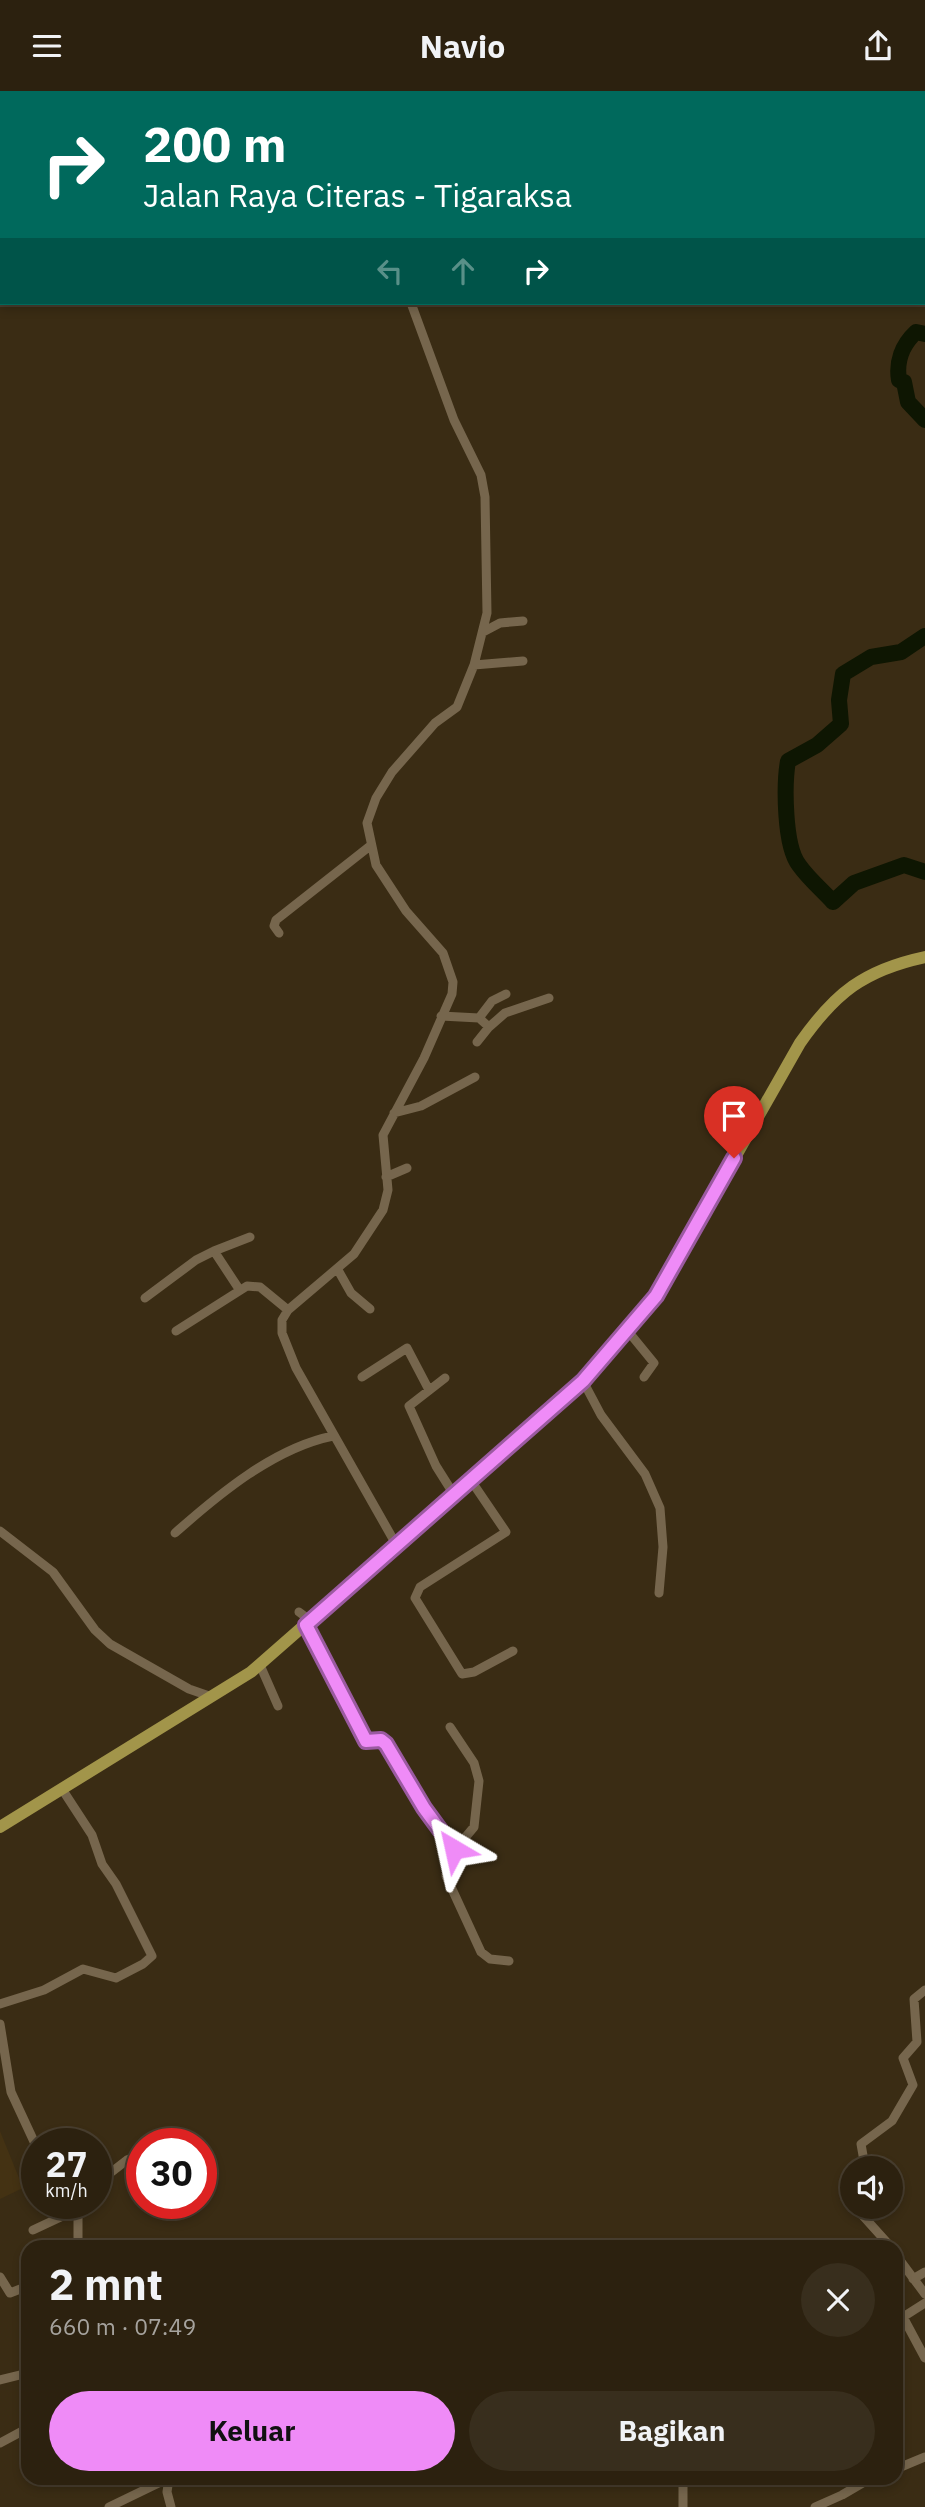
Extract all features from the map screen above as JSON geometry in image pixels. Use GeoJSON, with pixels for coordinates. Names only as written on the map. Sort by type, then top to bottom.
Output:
{"type":"FeatureCollection","features":[{"type":"Feature","properties":{"kind":"main road"},"geometry":{"type":"LineString","coordinates":[[0,1826],[260,1665],[583,1381],[656,1296],[800,1043],[822,1011],[834,998],[860,982],[925,957]]}},
{"type":"Feature","properties":{"kind":"street"},"geometry":{"type":"LineString","coordinates":[[397,1546],[303,1383],[282,1333],[282,1320],[288,1310],[338,1270],[364,1242],[383,1210],[388,1190],[383,1135],[424,1058],[452,994],[453,982],[443,953],[395,897],[376,865],[367,823],[376,798],[392,772],[435,723],[457,707],[474,665],[483,632],[487,577],[481,475],[454,420],[412,305]]}},
{"type":"Feature","properties":{"kind":"street"},"geometry":{"type":"LineString","coordinates":[[483,632],[500,623],[523,621]]}},
{"type":"Feature","properties":{"kind":"street"},"geometry":{"type":"LineString","coordinates":[[474,665],[523,661]]}},
{"type":"Feature","properties":{"kind":"street"},"geometry":{"type":"LineString","coordinates":[[279,933],[274,926],[276,920],[370,846]]}},
{"type":"Feature","properties":{"kind":"street"},"geometry":{"type":"LineString","coordinates":[[479,1018],[492,1001],[506,994]]}},
{"type":"Feature","properties":{"kind":"street"},"geometry":{"type":"LineString","coordinates":[[477,1042],[505,1013],[549,998]]}},
{"type":"Feature","properties":{"kind":"street"},"geometry":{"type":"LineString","coordinates":[[441,1016],[479,1018],[489,1027]]}},
{"type":"Feature","properties":{"kind":"street"},"geometry":{"type":"LineString","coordinates":[[394,1113],[421,1106],[475,1077]]}},
{"type":"Feature","properties":{"kind":"street"},"geometry":{"type":"LineString","coordinates":[[386,1177],[407,1168]]}},
{"type":"Feature","properties":{"kind":"street"},"geometry":{"type":"LineString","coordinates":[[145,1298],[196,1260],[250,1237]]}},
{"type":"Feature","properties":{"kind":"street"},"geometry":{"type":"LineString","coordinates":[[214,1251],[239,1289]]}},
{"type":"Feature","properties":{"kind":"street"},"geometry":{"type":"LineString","coordinates":[[338,1270],[349,1290],[370,1308]]}},
{"type":"Feature","properties":{"kind":"street"},"geometry":{"type":"LineString","coordinates":[[176,1331],[239,1289],[260,1287],[288,1310]]}},
{"type":"Feature","properties":{"kind":"street"},"geometry":{"type":"LineString","coordinates":[[627,1330],[654,1363],[644,1377]]}},
{"type":"Feature","properties":{"kind":"street"},"geometry":{"type":"LineString","coordinates":[[362,1377],[407,1348],[429,1390]]}},
{"type":"Feature","properties":{"kind":"street"},"geometry":{"type":"LineString","coordinates":[[445,1378],[409,1406],[436,1466],[453,1493]]}},
{"type":"Feature","properties":{"kind":"street"},"geometry":{"type":"LineString","coordinates":[[583,1381],[601,1415],[645,1474],[660,1508],[663,1547],[659,1593]]}},
{"type":"Feature","properties":{"kind":"street"},"geometry":{"type":"LineString","coordinates":[[175,1533],[208,1503],[259,1469],[309,1441],[333,1436]]}},
{"type":"Feature","properties":{"kind":"street"},"geometry":{"type":"LineString","coordinates":[[470,1479],[506,1532],[420,1587],[415,1598],[462,1674],[474,1672],[513,1651]]}},
{"type":"Feature","properties":{"kind":"street"},"geometry":{"type":"LineString","coordinates":[[0,1531],[53,1571],[94,1630],[110,1644],[190,1689],[212,1697]]}},
{"type":"Feature","properties":{"kind":"street"},"geometry":{"type":"LineString","coordinates":[[299,1612],[309,1623],[366,1741],[381,1740],[386,1744],[424,1808],[454,1849]]}},
{"type":"Feature","properties":{"kind":"street"},"geometry":{"type":"LineString","coordinates":[[260,1665],[278,1706]]}},
{"type":"Feature","properties":{"kind":"street"},"geometry":{"type":"LineString","coordinates":[[450,1727],[474,1763],[479,1781],[474,1826],[454,1849],[447,1863],[446,1876],[477,1944],[490,1959],[509,1961]]}},
{"type":"Feature","properties":{"kind":"street"},"geometry":{"type":"LineString","coordinates":[[0,2004],[44,1990],[83,1969],[116,1978],[143,1964],[152,1956],[116,1884],[102,1864],[92,1835],[62,1789]]}},
{"type":"Feature","properties":{"kind":"street"},"geometry":{"type":"LineString","coordinates":[[863,2156],[861,2144],[892,2121],[913,2085],[903,2058],[917,2042],[914,1999],[925,1990]]}},
{"type":"Feature","properties":{"kind":"street"},"geometry":{"type":"LineString","coordinates":[[0,2024],[11,2092],[28,2128]]}},
{"type":"Feature","properties":{"kind":"street"},"geometry":{"type":"LineString","coordinates":[[112,2172],[126,2161]]}},
{"type":"Feature","properties":{"kind":"street"},"geometry":{"type":"LineString","coordinates":[[33,2230],[54,2219]]}},
{"type":"Feature","properties":{"kind":"street"},"geometry":{"type":"LineString","coordinates":[[78,2240],[79,2219]]}},
{"type":"Feature","properties":{"kind":"street"},"geometry":{"type":"LineString","coordinates":[[866,2219],[885,2240]]}},
{"type":"Feature","properties":{"kind":"street"},"geometry":{"type":"LineString","coordinates":[[903,2265],[925,2294]]}},
{"type":"Feature","properties":{"kind":"street"},"geometry":{"type":"LineString","coordinates":[[913,2279],[925,2272]]}},
{"type":"Feature","properties":{"kind":"street"},"geometry":{"type":"LineString","coordinates":[[0,2277],[10,2293],[21,2289]]}},
{"type":"Feature","properties":{"kind":"street"},"geometry":{"type":"LineString","coordinates":[[925,2303],[903,2317],[925,2358]]}},
{"type":"Feature","properties":{"kind":"street"},"geometry":{"type":"LineString","coordinates":[[0,2380],[21,2375]]}},
{"type":"Feature","properties":{"kind":"street"},"geometry":{"type":"LineString","coordinates":[[0,2443],[21,2432]]}},
{"type":"Feature","properties":{"kind":"street"},"geometry":{"type":"LineString","coordinates":[[903,2466],[925,2457]]}},
{"type":"Feature","properties":{"kind":"street"},"geometry":{"type":"LineString","coordinates":[[108,2507],[154,2485]]}},
{"type":"Feature","properties":{"kind":"street"},"geometry":{"type":"LineString","coordinates":[[168,2485],[171,2507]]}},
{"type":"Feature","properties":{"kind":"street"},"geometry":{"type":"LineString","coordinates":[[683,2485],[683,2507]]}},
{"type":"Feature","properties":{"kind":"street"},"geometry":{"type":"LineString","coordinates":[[815,2507],[859,2485]]}},
{"type":"Feature","properties":{"kind":"shaded area"},"geometry":{"type":"Polygon","coordinates":[[[0,2131],[21,2189],[0,2199],[0,2131]]]}},
{"type":"Feature","properties":{"kind":"waterway"},"geometry":{"type":"LineString","coordinates":[[925,334],[916,332],[907,342],[899,360],[898,373],[899,380],[904,382],[908,402],[925,420]]}},
{"type":"Feature","properties":{"kind":"waterway"},"geometry":{"type":"LineString","coordinates":[[925,636],[901,652],[871,657],[843,674],[839,700],[841,724],[817,745],[788,761],[786,784],[788,830],[794,856],[807,875],[833,902],[854,883],[904,865],[925,872]]}},
{"type":"Feature","properties":{"kind":"route"},"geometry":{"type":"LineString","coordinates":[[454,1849],[424,1808],[386,1744],[381,1740],[366,1741],[306,1625],[583,1381],[656,1296],[734,1158]]}}]}
